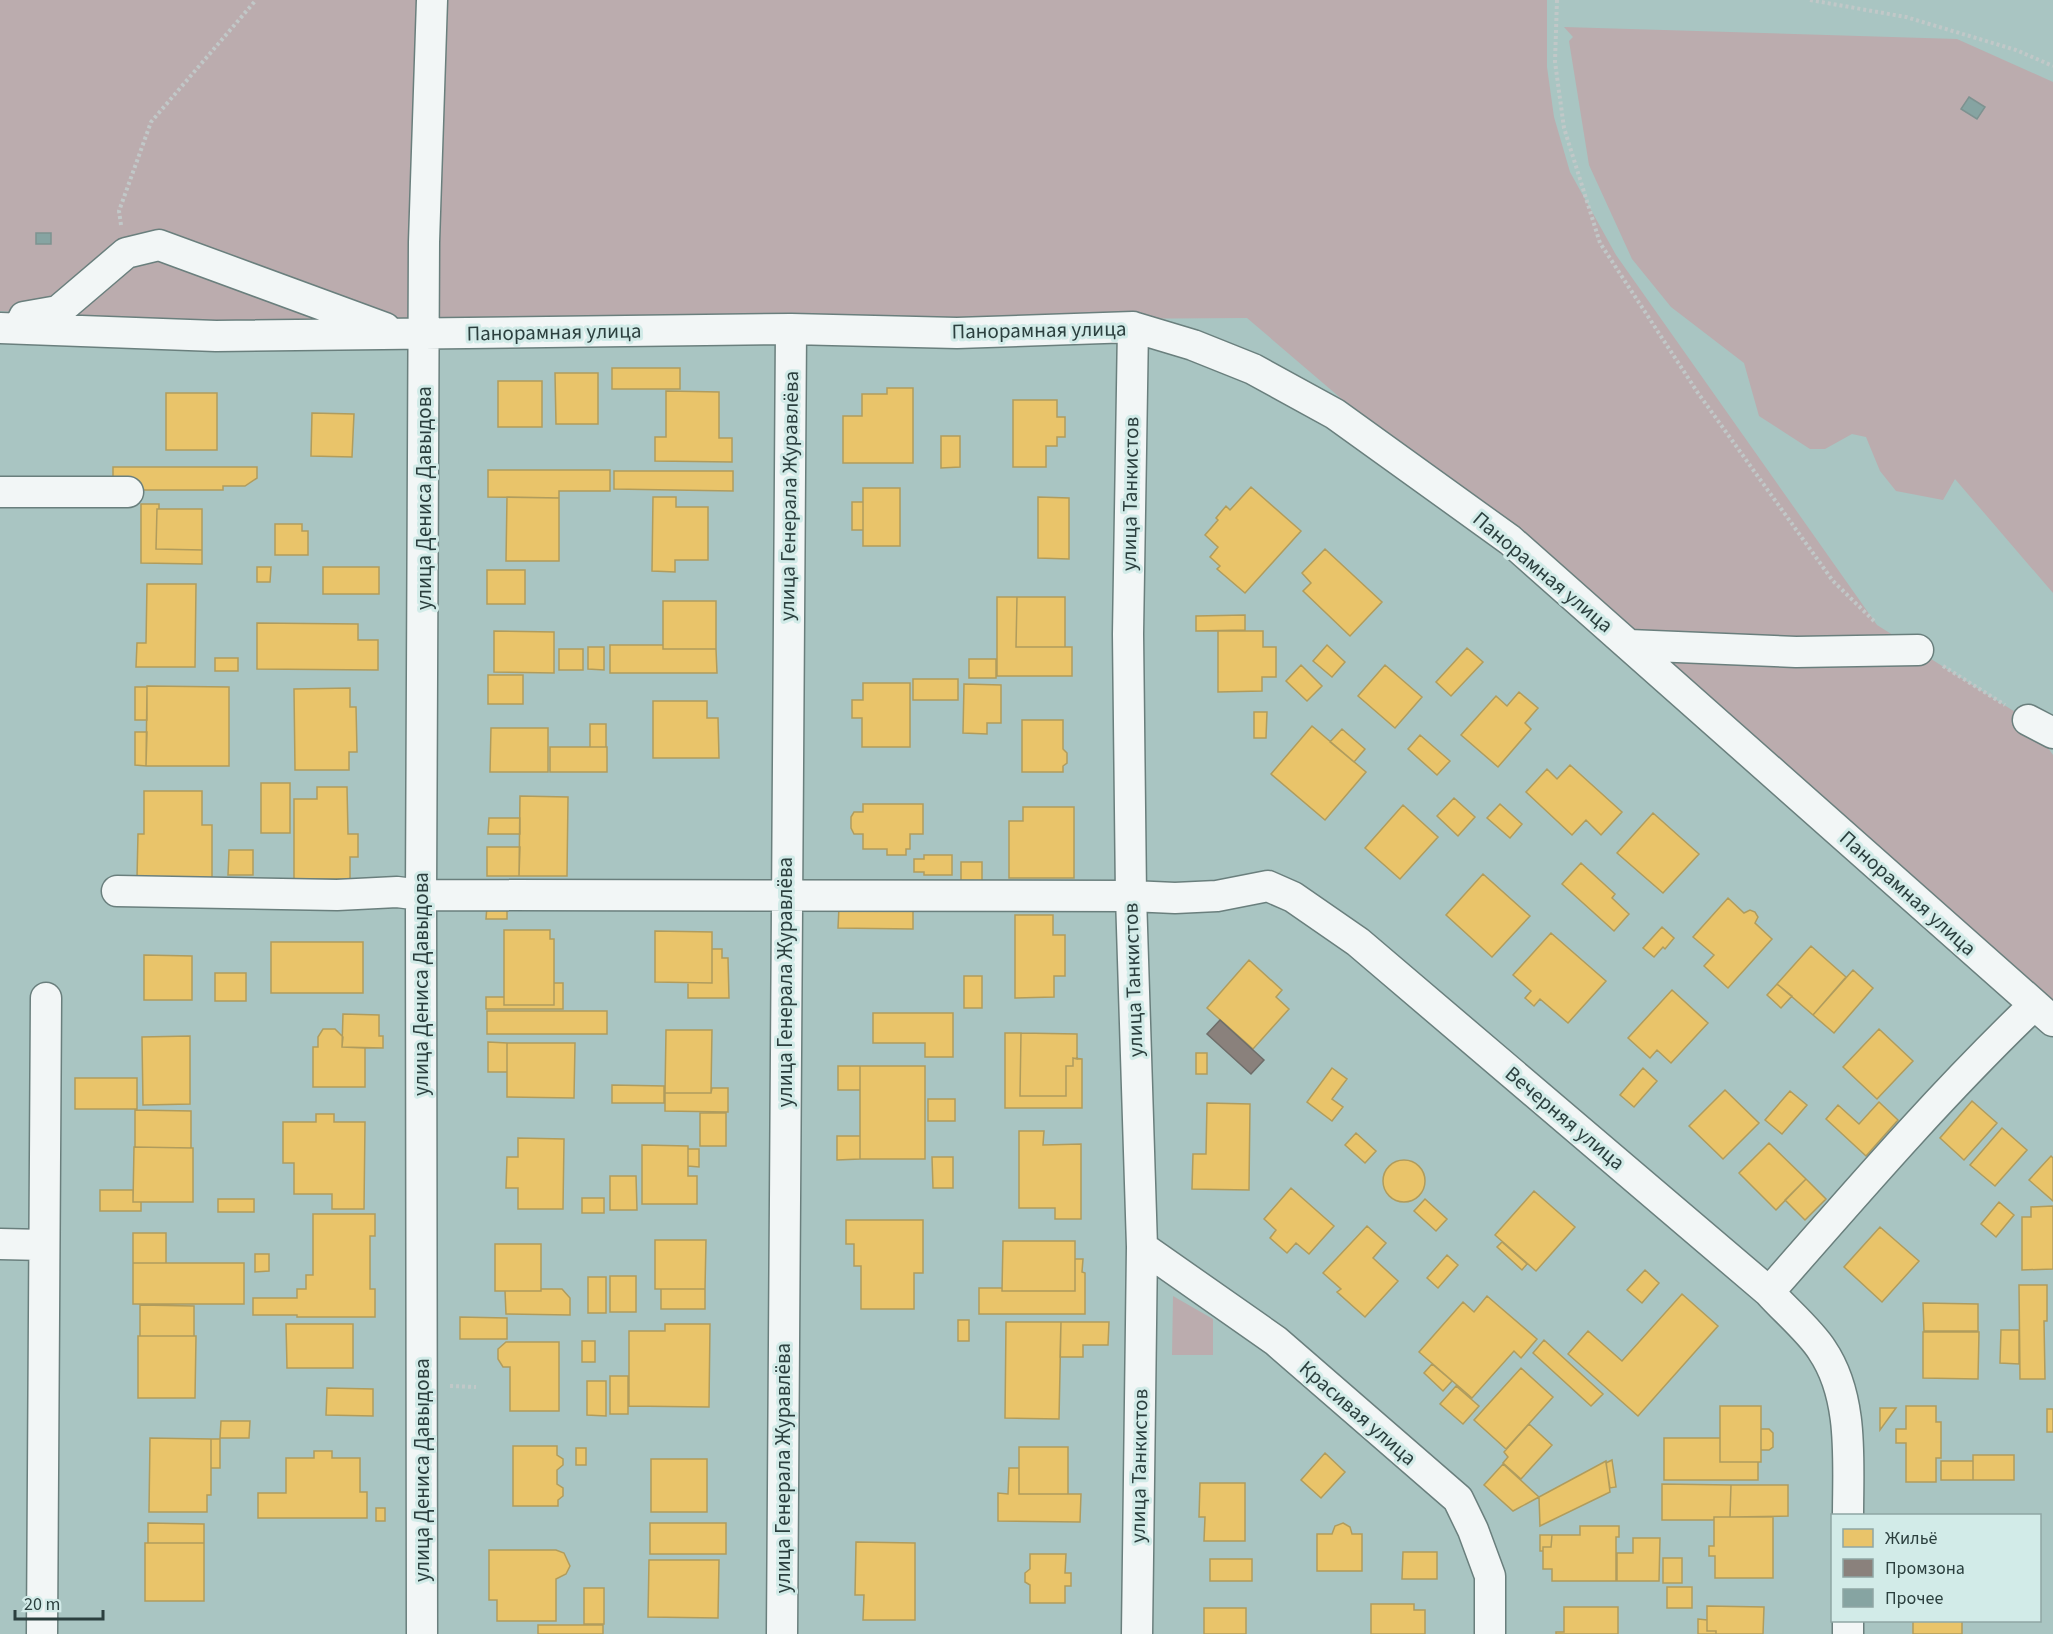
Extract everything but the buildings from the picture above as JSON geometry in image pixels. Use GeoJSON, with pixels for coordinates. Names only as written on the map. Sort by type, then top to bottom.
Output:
{"type":"FeatureCollection","features":[{"type":"Feature","properties":{"kind":"street","name":"улица Дениса Давыдова"},"geometry":{"type":"LineString","coordinates":[[422,1634],[421,895],[413,334],[424,242],[432,0]]}},
{"type":"Feature","properties":{"kind":"street"},"geometry":{"type":"LineString","coordinates":[[0,321],[58,311],[126,253],[159,245],[413,334]]}},
{"type":"Feature","properties":{"kind":"street","name":"Панорамная улица"},"geometry":{"type":"LineString","coordinates":[[0,328],[216,336],[791,329],[957,333],[1132,327],[1194,345],[1253,369],[1335,414],[1510,540],[2044,1013]]}},
{"type":"Feature","properties":{"kind":"street","name":"улица Танкистов"},"geometry":{"type":"LineString","coordinates":[[1132,327],[1128,634],[1131,896],[1142,1247],[1137,1634]]}},
{"type":"Feature","properties":{"kind":"street","name":"улица Генерала Журавлёва"},"geometry":{"type":"LineString","coordinates":[[782,1634],[791,329]]}},
{"type":"Feature","properties":{"kind":"street"},"geometry":{"type":"LineString","coordinates":[[0,492],[128,492]]}},
{"type":"Feature","properties":{"kind":"street"},"geometry":{"type":"LineString","coordinates":[[1629,645],[1796,652],[1918,650]]}},
{"type":"Feature","properties":{"kind":"street","name":"Вечерняя улица"},"geometry":{"type":"LineString","coordinates":[[117,891],[336,895],[397,892],[421,895],[786,894],[1176,898],[1217,896],[1268,886],[1293,897],[1358,942],[1769,1292],[1822,1349],[1839,1382],[1848,1437],[1848,1514]]}},
{"type":"Feature","properties":{"kind":"street"},"geometry":{"type":"LineString","coordinates":[[42,1634],[46,998]]}},
{"type":"Feature","properties":{"kind":"street"},"geometry":{"type":"LineString","coordinates":[[1769,1292],[1874,1172],[1995,1043],[2044,1013]]}},
{"type":"Feature","properties":{"kind":"street"},"geometry":{"type":"LineString","coordinates":[[0,1244],[44,1245]]}},
{"type":"Feature","properties":{"kind":"street","name":"Красивая улица"},"geometry":{"type":"LineString","coordinates":[[1142,1247],[1276,1341],[1458,1499],[1473,1530],[1490,1576],[1490,1634]]}},
{"type":"Feature","properties":{"kind":"path"},"geometry":{"type":"LineString","coordinates":[[126,253],[119,211],[151,122],[256,0]]}},
{"type":"Feature","properties":{"kind":"path"},"geometry":{"type":"LineString","coordinates":[[1557,0],[1555,62],[1564,128],[1600,243],[1698,393],[1833,581],[1877,625]]}},
{"type":"Feature","properties":{"kind":"path"},"geometry":{"type":"LineString","coordinates":[[1810,0],[1906,17],[2016,50],[2053,66]]}},
{"type":"Feature","properties":{"kind":"path"},"geometry":{"type":"LineString","coordinates":[[1918,650],[2041,727]]}},
{"type":"Feature","properties":{"kind":"shaded area"},"geometry":{"type":"Polygon","coordinates":[[[0,0],[416,0],[415,325],[218,325],[0,311],[0,0]]]}},
{"type":"Feature","properties":{"kind":"shaded area"},"geometry":{"type":"Polygon","coordinates":[[[437,0],[1547,0],[1547,67],[1554,117],[1570,172],[1616,255],[1877,625],[2028,720],[2053,755],[2053,1007],[1247,318],[434,323],[437,0]]]}},
{"type":"Feature","properties":{"kind":"shaded area"},"geometry":{"type":"Polygon","coordinates":[[[1564,27],[1957,39],[2053,82],[2053,593],[1955,479],[1943,500],[1896,491],[1880,471],[1866,437],[1852,434],[1825,449],[1810,449],[1759,416],[1744,363],[1671,307],[1632,259],[1589,165],[1569,41],[1573,37],[1564,27]]]}},
{"type":"Feature","properties":{"kind":"shaded area"},"geometry":{"type":"Polygon","coordinates":[[[1173,1296],[1213,1319],[1213,1355],[1172,1355],[1173,1296]]]}}]}
